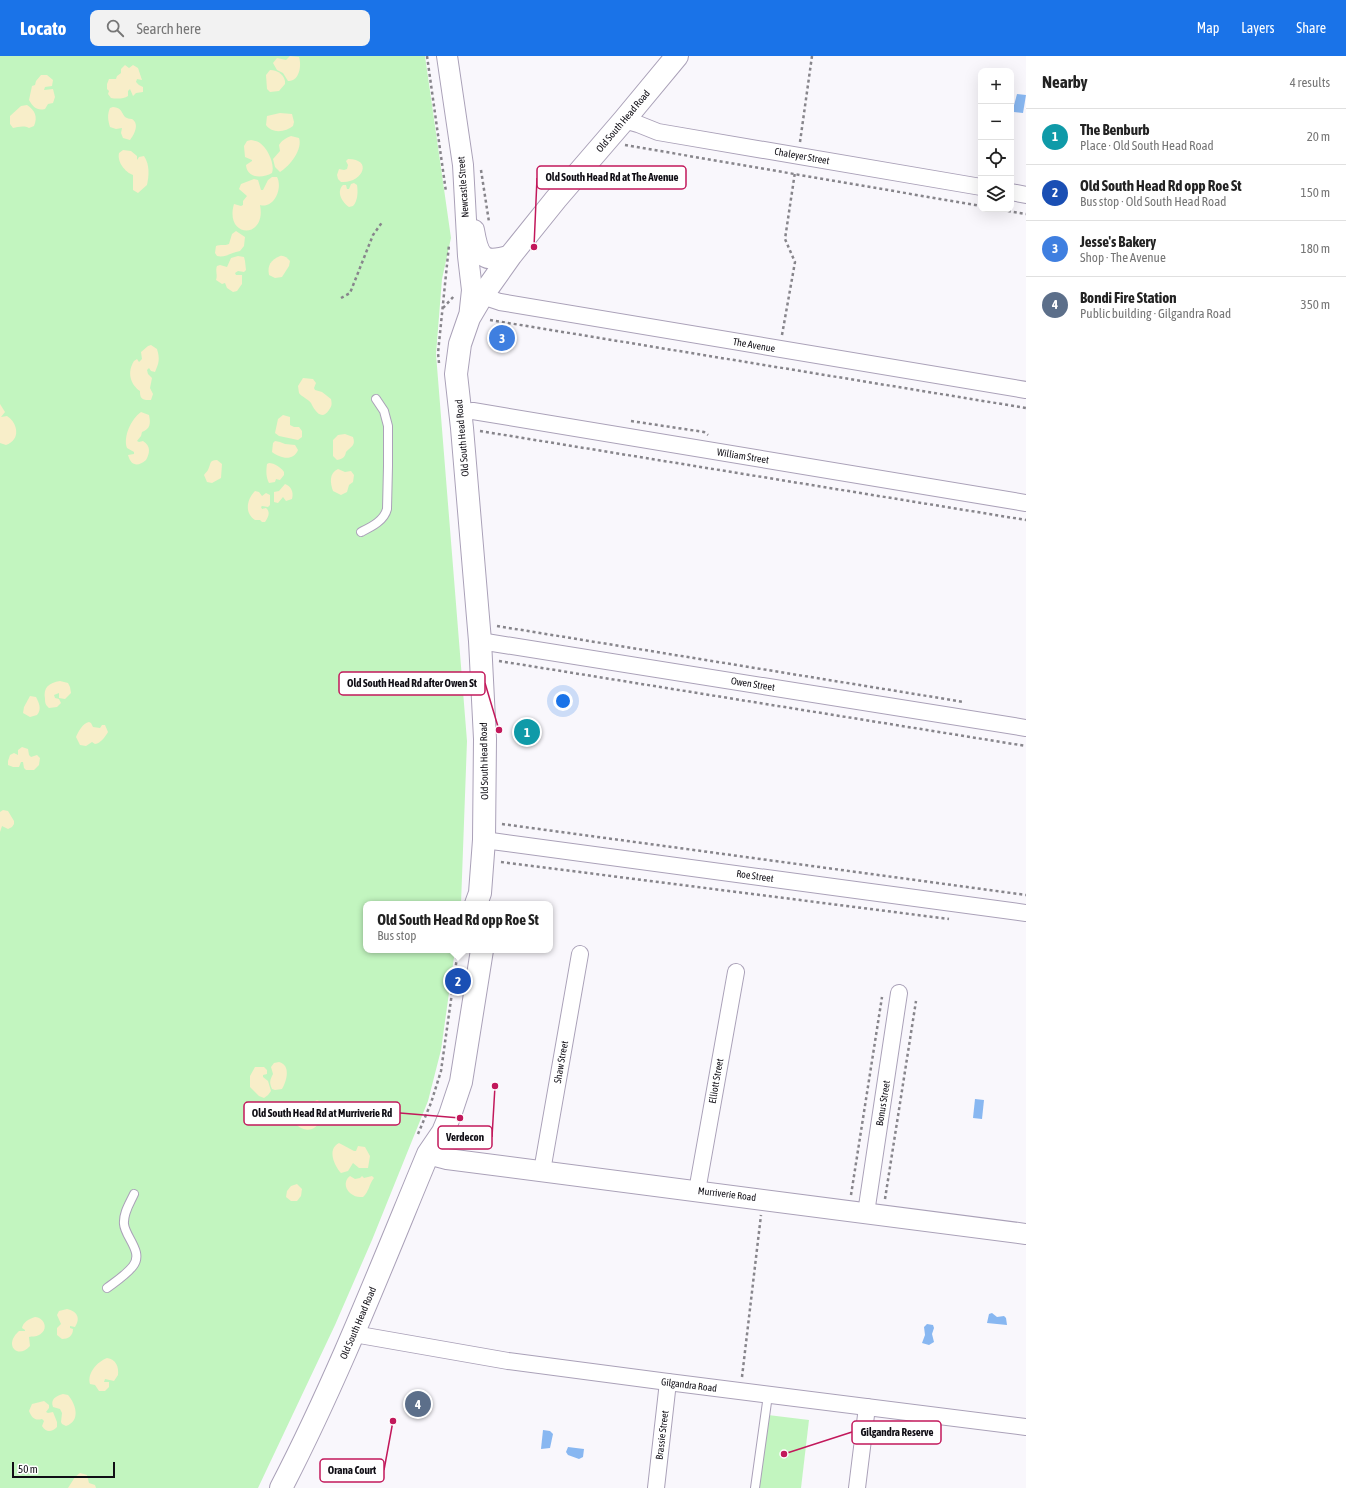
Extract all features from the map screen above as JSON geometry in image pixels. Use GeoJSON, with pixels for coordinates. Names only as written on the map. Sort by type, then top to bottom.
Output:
{"type":"FeatureCollection","features":[{"type":"Feature","properties":{"kind":"main road","name":"Old South Head Road"},"geometry":{"type":"LineString","coordinates":[[480,900],[484,840],[485,739],[480,641],[456,374],[460,344],[480,319],[482,296],[512,255],[556,199],[677,56]]}},
{"type":"Feature","properties":{"kind":"main road","name":"Old South Head Road"},"geometry":{"type":"LineString","coordinates":[[282,1488],[354,1334],[423,1145],[432,1129],[452,1068],[467,985],[471,953]]}},
{"type":"Feature","properties":{"kind":"main road","name":"Old South Head Road"},"geometry":{"type":"LineString","coordinates":[[423,1145],[443,1132],[461,1082],[482,953]]}},
{"type":"Feature","properties":{"kind":"street","name":"Newcastle Street"},"geometry":{"type":"LineString","coordinates":[[447,56],[463,165],[468,256],[472,290],[480,319]]}},
{"type":"Feature","properties":{"kind":"street","name":"Chaleyer Street"},"geometry":{"type":"LineString","coordinates":[[624,120],[658,132],[978,186]]}},
{"type":"Feature","properties":{"kind":"street"},"geometry":{"type":"LineString","coordinates":[[463,165],[471,204],[476,241],[482,255],[488,258],[496,259],[512,255]]}},
{"type":"Feature","properties":{"kind":"street"},"geometry":{"type":"LineString","coordinates":[[1014,193],[1026,195]]}},
{"type":"Feature","properties":{"kind":"street","name":"The Avenue"},"geometry":{"type":"LineString","coordinates":[[482,296],[500,302],[779,350],[1026,390]]}},
{"type":"Feature","properties":{"kind":"street","name":"William Street"},"geometry":{"type":"LineString","coordinates":[[460,412],[473,411],[1026,503]]}},
{"type":"Feature","properties":{"kind":"street","name":"Owen Street"},"geometry":{"type":"LineString","coordinates":[[480,641],[1026,728]]}},
{"type":"Feature","properties":{"kind":"street","name":"Roe Street"},"geometry":{"type":"LineString","coordinates":[[484,840],[1026,913]]}},
{"type":"Feature","properties":{"kind":"street","name":"Shaw Street"},"geometry":{"type":"LineString","coordinates":[[542,1171],[580,954]]}},
{"type":"Feature","properties":{"kind":"street","name":"Elliott Street"},"geometry":{"type":"LineString","coordinates":[[697,1191],[736,972]]}},
{"type":"Feature","properties":{"kind":"street","name":"Bonus Street"},"geometry":{"type":"LineString","coordinates":[[866,1213],[900,993]]}},
{"type":"Feature","properties":{"kind":"street","name":"Murriverie Road"},"geometry":{"type":"LineString","coordinates":[[423,1145],[447,1159],[1026,1234]]}},
{"type":"Feature","properties":{"kind":"street","name":"Gilgandra Road"},"geometry":{"type":"LineString","coordinates":[[354,1334],[508,1361],[1026,1427]]}},
{"type":"Feature","properties":{"kind":"street","name":"Brassie Street"},"geometry":{"type":"LineString","coordinates":[[656,1488],[668,1382]]}},
{"type":"Feature","properties":{"kind":"street"},"geometry":{"type":"LineString","coordinates":[[857,1488],[867,1407]]}},
{"type":"Feature","properties":{"kind":"lane"},"geometry":{"type":"LineString","coordinates":[[360,532],[381,519],[386,513],[387,509],[388,426],[384,412],[376,399]]}},
{"type":"Feature","properties":{"kind":"lane"},"geometry":{"type":"LineString","coordinates":[[107,1288],[133,1266],[136,1260],[136,1253],[126,1231],[124,1222],[134,1194]]}},
{"type":"Feature","properties":{"kind":"lane"},"geometry":{"type":"LineString","coordinates":[[755,1488],[768,1395]]}},
{"type":"Feature","properties":{"kind":"path"},"geometry":{"type":"LineString","coordinates":[[779,350],[794,262],[785,239],[812,56]]}},
{"type":"Feature","properties":{"kind":"path"},"geometry":{"type":"LineString","coordinates":[[624,145],[978,205]]}},
{"type":"Feature","properties":{"kind":"path"},"geometry":{"type":"LineString","coordinates":[[1014,212],[1026,214]]}},
{"type":"Feature","properties":{"kind":"path"},"geometry":{"type":"LineString","coordinates":[[340,298],[350,293],[373,235],[383,221]]}},
{"type":"Feature","properties":{"kind":"path"},"geometry":{"type":"LineString","coordinates":[[480,319],[1026,408]]}},
{"type":"Feature","properties":{"kind":"path"},"geometry":{"type":"LineString","coordinates":[[477,431],[1026,520]]}},
{"type":"Feature","properties":{"kind":"path"},"geometry":{"type":"LineString","coordinates":[[497,626],[972,703]]}},
{"type":"Feature","properties":{"kind":"path"},"geometry":{"type":"LineString","coordinates":[[499,661],[1026,746]]}},
{"type":"Feature","properties":{"kind":"path"},"geometry":{"type":"LineString","coordinates":[[502,824],[1026,895]]}},
{"type":"Feature","properties":{"kind":"path"},"geometry":{"type":"LineString","coordinates":[[501,862],[956,920]]}},
{"type":"Feature","properties":{"kind":"path"},"geometry":{"type":"LineString","coordinates":[[423,1145],[431,1104],[441,1071],[458,953]]}},
{"type":"Feature","properties":{"kind":"path"},"geometry":{"type":"LineString","coordinates":[[851,1195],[882,998]]}},
{"type":"Feature","properties":{"kind":"path"},"geometry":{"type":"LineString","coordinates":[[884,1200],[916,1001]]}},
{"type":"Feature","properties":{"kind":"path"},"geometry":{"type":"LineString","coordinates":[[740,1391],[763,1199]]}},
{"type":"Feature","properties":{"kind":"green space"},"geometry":{"type":"Polygon","coordinates":[[[0,56],[425,56],[451,238],[442,279],[436,354],[467,741],[461,901],[363,901],[363,953],[455,953],[441,1050],[428,1101],[372,1240],[335,1325],[258,1488],[0,1488],[0,56]]]}},
{"type":"Feature","properties":{"kind":"green space"},"geometry":{"type":"Polygon","coordinates":[[[768,1415],[809,1420],[801,1488],[758,1488],[768,1415]]]}},
{"type":"Feature","properties":{"kind":"sand"},"geometry":{"type":"Polygon","coordinates":[[[290,56],[299,57],[300,69],[295,79],[288,81],[283,73],[277,70],[273,63],[277,58],[286,60],[290,56]]]}},
{"type":"Feature","properties":{"kind":"sand"},"geometry":{"type":"Polygon","coordinates":[[[125,65],[129,68],[133,65],[138,68],[142,80],[137,79],[136,82],[143,87],[143,92],[136,93],[133,96],[130,89],[128,91],[128,96],[126,97],[111,98],[107,89],[109,79],[116,79],[121,73],[121,69],[125,65]]]}},
{"type":"Feature","properties":{"kind":"sand"},"geometry":{"type":"Polygon","coordinates":[[[270,70],[279,72],[284,78],[285,84],[279,91],[270,92],[267,89],[266,75],[270,70]]]}},
{"type":"Feature","properties":{"kind":"sand"},"geometry":{"type":"Polygon","coordinates":[[[41,75],[47,75],[53,80],[52,86],[45,87],[44,90],[53,89],[55,97],[53,103],[48,104],[45,109],[36,108],[29,100],[32,86],[35,85],[36,81],[41,75]]]}},
{"type":"Feature","properties":{"kind":"sand"},"geometry":{"type":"Polygon","coordinates":[[[27,105],[32,109],[36,117],[34,126],[29,128],[23,126],[13,128],[10,124],[10,116],[21,106],[27,105]]]}},
{"type":"Feature","properties":{"kind":"sand"},"geometry":{"type":"Polygon","coordinates":[[[113,107],[120,109],[125,117],[132,119],[136,124],[136,130],[130,140],[123,138],[121,133],[122,128],[116,129],[110,127],[108,113],[110,108],[113,107]]]}},
{"type":"Feature","properties":{"kind":"sand"},"geometry":{"type":"Polygon","coordinates":[[[280,113],[292,114],[294,122],[293,126],[283,131],[272,130],[266,125],[267,116],[280,113]]]}},
{"type":"Feature","properties":{"kind":"sand"},"geometry":{"type":"Polygon","coordinates":[[[291,136],[299,138],[299,147],[295,157],[288,166],[280,172],[275,167],[273,159],[280,151],[280,143],[284,139],[291,136]]]}},
{"type":"Feature","properties":{"kind":"sand"},"geometry":{"type":"Polygon","coordinates":[[[251,140],[259,142],[268,153],[273,165],[272,173],[264,176],[256,176],[249,173],[247,170],[246,165],[252,160],[245,157],[244,146],[247,141],[251,140]]]}},
{"type":"Feature","properties":{"kind":"sand"},"geometry":{"type":"Polygon","coordinates":[[[123,150],[131,151],[137,156],[137,160],[139,157],[144,156],[147,163],[149,174],[147,185],[138,193],[133,190],[133,175],[130,174],[120,163],[119,153],[123,150]]]}},
{"type":"Feature","properties":{"kind":"sand"},"geometry":{"type":"Polygon","coordinates":[[[348,159],[356,160],[361,163],[363,167],[362,171],[355,179],[348,182],[341,182],[337,175],[339,169],[347,169],[348,165],[346,161],[348,159]]]}},
{"type":"Feature","properties":{"kind":"sand"},"geometry":{"type":"Polygon","coordinates":[[[272,177],[277,177],[279,182],[276,197],[269,204],[260,205],[260,216],[257,224],[252,229],[246,230],[240,228],[235,223],[233,215],[234,204],[241,206],[243,205],[243,201],[247,196],[239,189],[241,184],[254,179],[258,180],[261,190],[263,190],[268,180],[272,177]]]}},
{"type":"Feature","properties":{"kind":"sand"},"geometry":{"type":"Polygon","coordinates":[[[354,183],[357,185],[357,199],[353,206],[349,207],[342,200],[340,191],[343,185],[346,185],[347,189],[349,189],[351,184],[354,183]]]}},
{"type":"Feature","properties":{"kind":"sand"},"geometry":{"type":"Polygon","coordinates":[[[236,231],[245,237],[244,246],[240,251],[223,256],[217,256],[215,253],[216,246],[229,244],[232,234],[236,231]]]}},
{"type":"Feature","properties":{"kind":"sand"},"geometry":{"type":"Polygon","coordinates":[[[238,256],[244,257],[246,270],[244,272],[238,271],[235,273],[236,275],[242,275],[242,284],[237,291],[233,292],[227,288],[225,283],[222,284],[216,280],[216,268],[220,265],[227,267],[231,258],[238,256]]]}},
{"type":"Feature","properties":{"kind":"sand"},"geometry":{"type":"Polygon","coordinates":[[[284,256],[290,261],[289,266],[282,277],[275,278],[269,275],[269,266],[274,259],[284,256]]]}},
{"type":"Feature","properties":{"kind":"sand"},"geometry":{"type":"Polygon","coordinates":[[[151,345],[157,349],[159,361],[155,372],[151,371],[149,368],[147,370],[148,374],[152,378],[150,388],[153,394],[151,400],[146,400],[141,397],[140,391],[134,385],[130,373],[134,361],[137,359],[139,362],[142,359],[141,352],[151,345]]]}},
{"type":"Feature","properties":{"kind":"sand"},"geometry":{"type":"Polygon","coordinates":[[[303,378],[313,379],[316,383],[314,388],[315,390],[322,392],[331,399],[332,404],[329,410],[323,415],[318,413],[311,403],[299,393],[298,386],[303,378]]]}},
{"type":"Feature","properties":{"kind":"sand"},"geometry":{"type":"Polygon","coordinates":[[[0,404],[5,412],[1,417],[7,416],[11,419],[14,423],[16,431],[14,439],[11,443],[6,445],[0,443],[0,404]]]}},
{"type":"Feature","properties":{"kind":"sand"},"geometry":{"type":"Polygon","coordinates":[[[141,412],[149,415],[150,424],[147,429],[142,432],[137,441],[143,441],[146,443],[149,447],[149,452],[146,460],[140,464],[135,464],[129,459],[128,455],[134,454],[134,452],[127,448],[126,439],[131,424],[141,412]]]}},
{"type":"Feature","properties":{"kind":"sand"},"geometry":{"type":"Polygon","coordinates":[[[283,415],[290,417],[290,425],[299,427],[302,431],[302,437],[298,440],[279,436],[275,433],[278,419],[283,415]]]}},
{"type":"Feature","properties":{"kind":"sand"},"geometry":{"type":"Polygon","coordinates":[[[345,434],[353,437],[354,442],[343,458],[337,460],[333,456],[333,440],[338,435],[345,434]]]}},
{"type":"Feature","properties":{"kind":"sand"},"geometry":{"type":"Polygon","coordinates":[[[275,441],[295,445],[298,450],[296,454],[286,458],[272,452],[273,443],[275,441]]]}},
{"type":"Feature","properties":{"kind":"sand"},"geometry":{"type":"Polygon","coordinates":[[[217,460],[222,464],[221,478],[212,483],[207,482],[204,475],[211,462],[217,460]]]}},
{"type":"Feature","properties":{"kind":"sand"},"geometry":{"type":"Polygon","coordinates":[[[269,463],[278,466],[284,472],[284,475],[280,480],[276,479],[275,482],[269,483],[266,472],[267,464],[269,463]]]}},
{"type":"Feature","properties":{"kind":"sand"},"geometry":{"type":"Polygon","coordinates":[[[338,469],[345,472],[351,471],[354,475],[353,482],[349,485],[347,492],[341,495],[333,491],[331,485],[333,473],[338,469]]]}},
{"type":"Feature","properties":{"kind":"sand"},"geometry":{"type":"Polygon","coordinates":[[[285,484],[292,490],[292,499],[286,501],[283,497],[278,503],[274,502],[274,492],[279,491],[285,484]]]}},
{"type":"Feature","properties":{"kind":"sand"},"geometry":{"type":"Polygon","coordinates":[[[255,491],[259,492],[262,496],[266,493],[270,495],[270,505],[268,507],[261,507],[262,509],[266,508],[269,513],[265,522],[255,520],[249,514],[248,506],[250,498],[255,491]]]}},
{"type":"Feature","properties":{"kind":"sand"},"geometry":{"type":"Polygon","coordinates":[[[60,681],[68,683],[71,693],[65,699],[59,698],[59,693],[54,695],[55,698],[59,699],[61,703],[57,707],[49,708],[45,702],[45,691],[50,684],[60,681]]]}},
{"type":"Feature","properties":{"kind":"sand"},"geometry":{"type":"Polygon","coordinates":[[[30,696],[36,697],[40,708],[37,715],[30,717],[23,713],[24,707],[30,696]]]}},
{"type":"Feature","properties":{"kind":"sand"},"geometry":{"type":"Polygon","coordinates":[[[89,722],[93,727],[100,728],[102,725],[105,725],[108,732],[103,740],[95,744],[92,742],[86,746],[80,745],[76,737],[79,730],[89,722]]]}},
{"type":"Feature","properties":{"kind":"sand"},"geometry":{"type":"Polygon","coordinates":[[[22,747],[28,749],[31,757],[37,755],[40,758],[39,765],[34,770],[26,770],[23,762],[21,762],[19,767],[8,765],[10,755],[14,753],[18,755],[18,750],[22,747]]]}},
{"type":"Feature","properties":{"kind":"sand"},"geometry":{"type":"Polygon","coordinates":[[[3,810],[8,811],[14,821],[14,824],[8,829],[2,826],[0,832],[0,812],[3,810]]]}},
{"type":"Feature","properties":{"kind":"sand"},"geometry":{"type":"Polygon","coordinates":[[[279,1062],[285,1066],[287,1074],[282,1089],[275,1090],[272,1089],[270,1085],[273,1074],[271,1067],[274,1063],[279,1062]]]}},
{"type":"Feature","properties":{"kind":"sand"},"geometry":{"type":"Polygon","coordinates":[[[255,1067],[264,1067],[267,1070],[267,1074],[263,1075],[263,1077],[268,1081],[271,1091],[264,1098],[259,1096],[250,1087],[250,1076],[255,1067]]]}},
{"type":"Feature","properties":{"kind":"sand"},"geometry":{"type":"Polygon","coordinates":[[[317,1100],[321,1102],[322,1106],[319,1123],[312,1129],[308,1130],[300,1127],[292,1118],[291,1105],[309,1109],[313,1102],[317,1100]]]}},
{"type":"Feature","properties":{"kind":"sand"},"geometry":{"type":"Polygon","coordinates":[[[339,1143],[354,1151],[356,1151],[358,1146],[365,1147],[370,1156],[368,1168],[359,1168],[353,1163],[348,1171],[341,1173],[334,1162],[333,1157],[333,1149],[339,1143]]]}},
{"type":"Feature","properties":{"kind":"sand"},"geometry":{"type":"Polygon","coordinates":[[[350,1176],[355,1179],[362,1176],[364,1178],[372,1176],[374,1178],[367,1193],[363,1197],[355,1196],[348,1191],[346,1181],[350,1176]]]}},
{"type":"Feature","properties":{"kind":"sand"},"geometry":{"type":"Polygon","coordinates":[[[297,1184],[302,1189],[301,1196],[297,1201],[291,1201],[286,1197],[287,1191],[291,1186],[297,1184]]]}},
{"type":"Feature","properties":{"kind":"sand"},"geometry":{"type":"Polygon","coordinates":[[[67,1309],[76,1313],[78,1321],[75,1327],[70,1326],[70,1328],[73,1329],[71,1335],[68,1338],[62,1339],[57,1335],[57,1328],[61,1324],[57,1315],[59,1311],[67,1309]]]}},
{"type":"Feature","properties":{"kind":"sand"},"geometry":{"type":"Polygon","coordinates":[[[35,1317],[43,1322],[45,1327],[44,1330],[38,1336],[29,1337],[30,1346],[25,1350],[21,1352],[17,1351],[12,1346],[14,1336],[19,1331],[25,1331],[22,1328],[25,1322],[35,1317]]]}},
{"type":"Feature","properties":{"kind":"sand"},"geometry":{"type":"Polygon","coordinates":[[[107,1358],[115,1362],[118,1369],[118,1375],[114,1381],[105,1379],[104,1382],[109,1382],[109,1387],[105,1391],[99,1391],[95,1385],[90,1384],[89,1380],[91,1372],[96,1365],[107,1358]]]}},
{"type":"Feature","properties":{"kind":"sand"},"geometry":{"type":"Polygon","coordinates":[[[63,1394],[68,1395],[71,1399],[76,1412],[74,1420],[71,1424],[66,1426],[61,1422],[62,1413],[60,1409],[53,1407],[52,1404],[54,1398],[63,1394]]]}},
{"type":"Feature","properties":{"kind":"sand"},"geometry":{"type":"Polygon","coordinates":[[[44,1401],[49,1405],[46,1412],[53,1412],[57,1422],[57,1427],[51,1431],[45,1430],[42,1426],[44,1421],[42,1419],[37,1420],[34,1418],[29,1411],[32,1404],[44,1401]]]}},
{"type":"Feature","properties":{"kind":"sand"},"geometry":{"type":"Polygon","coordinates":[[[80,1473],[87,1475],[89,1483],[95,1485],[96,1488],[68,1488],[75,1477],[80,1473]]]}},
{"type":"Feature","properties":{"kind":"water"},"geometry":{"type":"Polygon","coordinates":[[[1017,94],[1026,95],[1023,113],[1014,112],[1017,94]]]}},
{"type":"Feature","properties":{"kind":"water"},"geometry":{"type":"Polygon","coordinates":[[[975,1099],[984,1100],[982,1119],[973,1118],[975,1099]]]}},
{"type":"Feature","properties":{"kind":"water"},"geometry":{"type":"Polygon","coordinates":[[[992,1313],[997,1317],[1004,1316],[1006,1318],[1007,1325],[987,1323],[989,1314],[992,1313]]]}},
{"type":"Feature","properties":{"kind":"water"},"geometry":{"type":"Polygon","coordinates":[[[927,1324],[933,1325],[934,1328],[932,1334],[934,1342],[929,1345],[922,1343],[925,1335],[924,1327],[927,1324]]]}},
{"type":"Feature","properties":{"kind":"water"},"geometry":{"type":"Polygon","coordinates":[[[543,1430],[550,1431],[553,1434],[550,1448],[541,1449],[543,1430]]]}},
{"type":"Feature","properties":{"kind":"water"},"geometry":{"type":"Polygon","coordinates":[[[568,1447],[584,1449],[583,1457],[579,1459],[568,1455],[566,1452],[568,1447]]]}},
{"type":"Feature","properties":{"kind":"place","name":"Old South Head Rd at The Avenue"},"geometry":{"type":"Point","coordinates":[534,247]}},
{"type":"Feature","properties":{"kind":"place","name":"Jesse's Bakery"},"geometry":{"type":"Point","coordinates":[502,338]}},
{"type":"Feature","properties":{"kind":"place","name":"Old South Head Rd after Owen St"},"geometry":{"type":"Point","coordinates":[499,730]}},
{"type":"Feature","properties":{"kind":"place","name":"The Benburb"},"geometry":{"type":"Point","coordinates":[527,732]}},
{"type":"Feature","properties":{"kind":"place","name":"Old South Head Rd opp Roe St"},"geometry":{"type":"Point","coordinates":[458,981]}},
{"type":"Feature","properties":{"kind":"place","name":"Verdecon"},"geometry":{"type":"Point","coordinates":[495,1086]}},
{"type":"Feature","properties":{"kind":"place","name":"Old South Head Rd at Murriverie Rd"},"geometry":{"type":"Point","coordinates":[460,1118]}},
{"type":"Feature","properties":{"kind":"place","name":"Bondi Fire Station"},"geometry":{"type":"Point","coordinates":[418,1404]}},
{"type":"Feature","properties":{"kind":"place","name":"Orana Court"},"geometry":{"type":"Point","coordinates":[393,1421]}},
{"type":"Feature","properties":{"kind":"place","name":"Gilgandra Reserve"},"geometry":{"type":"Point","coordinates":[784,1454]}}]}
